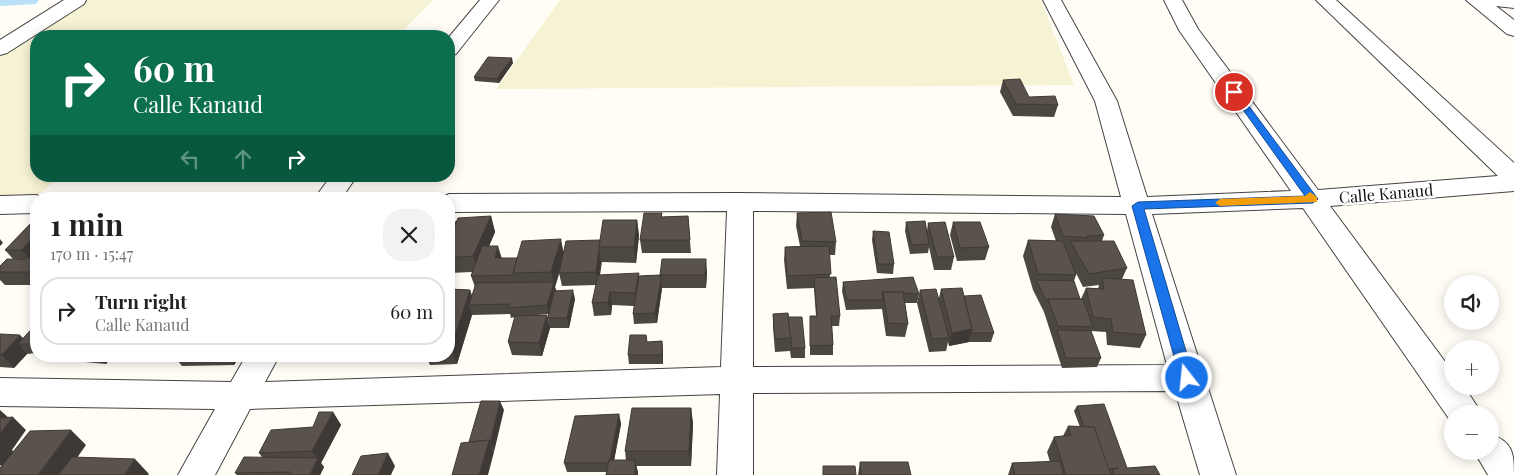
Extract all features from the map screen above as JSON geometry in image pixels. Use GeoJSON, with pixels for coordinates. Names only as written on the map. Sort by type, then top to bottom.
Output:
{"type":"FeatureCollection","features":[{"type":"Feature","properties":{"kind":"street"},"geometry":{"type":"LineString","coordinates":[[0,49],[77,0]]}},
{"type":"Feature","properties":{"kind":"street"},"geometry":{"type":"LineString","coordinates":[[455,43],[490,0]]}},
{"type":"Feature","properties":{"kind":"street"},"geometry":{"type":"LineString","coordinates":[[1052,0],[1106,101],[1187,378],[1218,475]]}},
{"type":"Feature","properties":{"kind":"street"},"geometry":{"type":"LineString","coordinates":[[1173,0],[1189,30],[1313,199],[1459,405]]}},
{"type":"Feature","properties":{"kind":"street"},"geometry":{"type":"LineString","coordinates":[[1325,0],[1514,177]]}},
{"type":"Feature","properties":{"kind":"street"},"geometry":{"type":"LineString","coordinates":[[1475,0],[1514,30]]}},
{"type":"Feature","properties":{"kind":"street"},"geometry":{"type":"LineString","coordinates":[[1486,0],[1514,2]]}},
{"type":"Feature","properties":{"kind":"street"},"geometry":{"type":"LineString","coordinates":[[332,192],[340,182]]}},
{"type":"Feature","properties":{"kind":"street","name":"Calle Kanaud"},"geometry":{"type":"LineString","coordinates":[[455,203],[740,202],[1138,206],[1313,199],[1514,183]]}},
{"type":"Feature","properties":{"kind":"street"},"geometry":{"type":"LineString","coordinates":[[735,475],[740,202]]}},
{"type":"Feature","properties":{"kind":"street"},"geometry":{"type":"LineString","coordinates":[[0,205],[30,204]]}},
{"type":"Feature","properties":{"kind":"street"},"geometry":{"type":"LineString","coordinates":[[196,475],[261,362]]}},
{"type":"Feature","properties":{"kind":"street"},"geometry":{"type":"LineString","coordinates":[[0,392],[241,396],[736,380],[1187,378]]}},
{"type":"Feature","properties":{"kind":"street"},"geometry":{"type":"LineString","coordinates":[[1498,460],[1508,475]]}},
{"type":"Feature","properties":{"kind":"shaded area"},"geometry":{"type":"Polygon","coordinates":[[[86,0],[433,0],[404,30],[38,30],[86,0]]]}},
{"type":"Feature","properties":{"kind":"shaded area"},"geometry":{"type":"Polygon","coordinates":[[[560,0],[1041,0],[1074,85],[496,89],[560,0]]]}},
{"type":"Feature","properties":{"kind":"shaded area"},"geometry":{"type":"Polygon","coordinates":[[[30,35],[30,182],[54,182],[42,192],[30,192],[30,200],[0,200],[0,54],[30,35]]]}},
{"type":"Feature","properties":{"kind":"building"},"geometry":{"type":"Polygon","coordinates":[[[488,57],[512,58],[497,79],[474,77],[488,57]]]}},
{"type":"Feature","properties":{"kind":"building"},"geometry":{"type":"Polygon","coordinates":[[[1020,79],[1029,97],[1055,96],[1058,105],[1016,104],[1003,80],[1020,79]]]}},
{"type":"Feature","properties":{"kind":"building"},"geometry":{"type":"Polygon","coordinates":[[[831,212],[836,242],[802,241],[797,213],[831,212]]]}},
{"type":"Feature","properties":{"kind":"building"},"geometry":{"type":"Polygon","coordinates":[[[644,213],[662,213],[661,217],[688,216],[690,240],[640,240],[644,213]]]}},
{"type":"Feature","properties":{"kind":"building"},"geometry":{"type":"Polygon","coordinates":[[[1055,214],[1094,216],[1104,235],[1087,236],[1088,238],[1063,236],[1055,214]]]}},
{"type":"Feature","properties":{"kind":"building"},"geometry":{"type":"Polygon","coordinates":[[[491,216],[473,256],[455,258],[455,225],[458,218],[491,216]]]}},
{"type":"Feature","properties":{"kind":"building"},"geometry":{"type":"Polygon","coordinates":[[[603,220],[637,220],[634,247],[599,247],[603,220]]]}},
{"type":"Feature","properties":{"kind":"building"},"geometry":{"type":"Polygon","coordinates":[[[925,221],[929,244],[912,245],[906,222],[925,221]]]}},
{"type":"Feature","properties":{"kind":"building"},"geometry":{"type":"Polygon","coordinates":[[[945,222],[954,257],[937,257],[928,223],[945,222]]]}},
{"type":"Feature","properties":{"kind":"building"},"geometry":{"type":"Polygon","coordinates":[[[953,222],[980,222],[989,247],[960,248],[953,222]]]}},
{"type":"Feature","properties":{"kind":"building"},"geometry":{"type":"Polygon","coordinates":[[[30,224],[30,241],[22,250],[5,250],[30,224]]]}},
{"type":"Feature","properties":{"kind":"building"},"geometry":{"type":"Polygon","coordinates":[[[873,231],[889,232],[894,264],[878,264],[873,231]]]}},
{"type":"Feature","properties":{"kind":"building"},"geometry":{"type":"Polygon","coordinates":[[[561,239],[551,272],[513,273],[522,241],[561,239]]]}},
{"type":"Feature","properties":{"kind":"building"},"geometry":{"type":"Polygon","coordinates":[[[600,240],[596,272],[559,273],[566,241],[600,240]]]}},
{"type":"Feature","properties":{"kind":"building"},"geometry":{"type":"Polygon","coordinates":[[[1028,240],[1063,241],[1076,275],[1038,274],[1028,240]]]}},
{"type":"Feature","properties":{"kind":"building"},"geometry":{"type":"Polygon","coordinates":[[[1070,241],[1114,241],[1127,268],[1089,274],[1070,241]]]}},
{"type":"Feature","properties":{"kind":"building"},"geometry":{"type":"Polygon","coordinates":[[[482,246],[498,246],[495,258],[517,258],[513,275],[471,276],[482,246]]]}},
{"type":"Feature","properties":{"kind":"building"},"geometry":{"type":"Polygon","coordinates":[[[829,246],[831,274],[787,276],[785,247],[829,246]]]}},
{"type":"Feature","properties":{"kind":"building"},"geometry":{"type":"Polygon","coordinates":[[[7,259],[30,260],[30,272],[0,272],[0,266],[7,259]]]}},
{"type":"Feature","properties":{"kind":"building"},"geometry":{"type":"Polygon","coordinates":[[[662,259],[706,259],[705,275],[660,275],[662,259]]]}},
{"type":"Feature","properties":{"kind":"building"},"geometry":{"type":"Polygon","coordinates":[[[639,273],[635,293],[610,292],[608,302],[592,303],[598,275],[639,273]]]}},
{"type":"Feature","properties":{"kind":"building"},"geometry":{"type":"Polygon","coordinates":[[[660,275],[661,279],[655,313],[633,314],[639,276],[660,275]]]}},
{"type":"Feature","properties":{"kind":"building"},"geometry":{"type":"Polygon","coordinates":[[[836,277],[840,316],[831,316],[833,345],[810,346],[810,316],[817,316],[814,278],[836,277]]]}},
{"type":"Feature","properties":{"kind":"building"},"geometry":{"type":"Polygon","coordinates":[[[913,277],[919,294],[882,292],[883,300],[847,300],[843,282],[913,277]]]}},
{"type":"Feature","properties":{"kind":"building"},"geometry":{"type":"Polygon","coordinates":[[[1102,278],[1133,280],[1146,335],[1113,332],[1111,319],[1093,317],[1086,288],[1104,289],[1102,278]]]}},
{"type":"Feature","properties":{"kind":"building"},"geometry":{"type":"Polygon","coordinates":[[[1036,280],[1074,281],[1080,299],[1048,299],[1047,302],[1036,280]]]}},
{"type":"Feature","properties":{"kind":"building"},"geometry":{"type":"Polygon","coordinates":[[[554,282],[547,305],[508,308],[509,304],[469,305],[476,283],[554,282]]]}},
{"type":"Feature","properties":{"kind":"building"},"geometry":{"type":"Polygon","coordinates":[[[962,288],[972,329],[952,333],[941,289],[962,288]]]}},
{"type":"Feature","properties":{"kind":"building"},"geometry":{"type":"Polygon","coordinates":[[[455,289],[470,290],[455,336],[455,289]]]}},
{"type":"Feature","properties":{"kind":"building"},"geometry":{"type":"Polygon","coordinates":[[[936,289],[949,338],[932,339],[920,290],[936,289]]]}},
{"type":"Feature","properties":{"kind":"building"},"geometry":{"type":"Polygon","coordinates":[[[573,290],[567,318],[548,318],[554,291],[573,290]]]}},
{"type":"Feature","properties":{"kind":"building"},"geometry":{"type":"Polygon","coordinates":[[[883,292],[903,292],[908,324],[888,323],[883,292]]]}},
{"type":"Feature","properties":{"kind":"building"},"geometry":{"type":"Polygon","coordinates":[[[981,295],[994,333],[971,333],[972,329],[964,296],[981,295]]]}},
{"type":"Feature","properties":{"kind":"building"},"geometry":{"type":"Polygon","coordinates":[[[1048,299],[1083,299],[1093,327],[1058,326],[1048,299]]]}},
{"type":"Feature","properties":{"kind":"building"},"geometry":{"type":"Polygon","coordinates":[[[788,313],[791,338],[775,339],[773,314],[788,313]]]}},
{"type":"Feature","properties":{"kind":"building"},"geometry":{"type":"Polygon","coordinates":[[[547,315],[539,343],[508,342],[515,316],[547,315]]]}},
{"type":"Feature","properties":{"kind":"building"},"geometry":{"type":"Polygon","coordinates":[[[788,317],[802,317],[805,348],[792,348],[788,317]]]}},
{"type":"Feature","properties":{"kind":"building"},"geometry":{"type":"Polygon","coordinates":[[[1057,330],[1091,331],[1101,358],[1066,358],[1057,330]]]}},
{"type":"Feature","properties":{"kind":"building"},"geometry":{"type":"Polygon","coordinates":[[[30,331],[30,344],[18,344],[30,331]]]}},
{"type":"Feature","properties":{"kind":"building"},"geometry":{"type":"Polygon","coordinates":[[[0,334],[20,335],[2,355],[0,355],[0,334]]]}},
{"type":"Feature","properties":{"kind":"building"},"geometry":{"type":"Polygon","coordinates":[[[630,335],[646,335],[647,342],[662,341],[662,355],[628,355],[630,335]]]}},
{"type":"Feature","properties":{"kind":"building"},"geometry":{"type":"Polygon","coordinates":[[[481,401],[500,401],[490,443],[489,440],[469,442],[481,401]]]}},
{"type":"Feature","properties":{"kind":"building"},"geometry":{"type":"Polygon","coordinates":[[[1104,404],[1127,468],[1155,466],[1160,475],[1114,475],[1112,470],[1118,468],[1108,469],[1094,427],[1084,427],[1077,406],[1104,404]]]}},
{"type":"Feature","properties":{"kind":"building"},"geometry":{"type":"Polygon","coordinates":[[[632,408],[691,408],[689,451],[625,451],[632,408]]]}},
{"type":"Feature","properties":{"kind":"building"},"geometry":{"type":"Polygon","coordinates":[[[319,412],[333,412],[312,451],[259,453],[271,430],[313,427],[319,412]]]}},
{"type":"Feature","properties":{"kind":"building"},"geometry":{"type":"Polygon","coordinates":[[[619,414],[608,463],[564,463],[575,416],[619,414]]]}},
{"type":"Feature","properties":{"kind":"building"},"geometry":{"type":"Polygon","coordinates":[[[13,417],[0,434],[0,418],[13,417]]]}},
{"type":"Feature","properties":{"kind":"building"},"geometry":{"type":"Polygon","coordinates":[[[1068,426],[1094,427],[1111,475],[1066,475],[1054,437],[1071,435],[1068,426]]]}},
{"type":"Feature","properties":{"kind":"building"},"geometry":{"type":"Polygon","coordinates":[[[71,430],[38,475],[0,475],[0,468],[30,431],[71,430]]]}},
{"type":"Feature","properties":{"kind":"building"},"geometry":{"type":"Polygon","coordinates":[[[489,440],[479,475],[452,475],[461,443],[489,440]]]}},
{"type":"Feature","properties":{"kind":"building"},"geometry":{"type":"Polygon","coordinates":[[[388,453],[378,475],[352,475],[361,456],[388,453]]]}},
{"type":"Feature","properties":{"kind":"building"},"geometry":{"type":"Polygon","coordinates":[[[72,457],[135,459],[124,475],[58,475],[72,457]]]}},
{"type":"Feature","properties":{"kind":"building"},"geometry":{"type":"Polygon","coordinates":[[[244,457],[318,458],[310,475],[290,475],[291,472],[235,473],[244,457]]]}},
{"type":"Feature","properties":{"kind":"building"},"geometry":{"type":"Polygon","coordinates":[[[609,460],[635,460],[635,475],[606,475],[609,460]]]}},
{"type":"Feature","properties":{"kind":"building"},"geometry":{"type":"Polygon","coordinates":[[[1060,461],[1064,475],[1015,475],[1012,463],[1060,461]]]}},
{"type":"Feature","properties":{"kind":"building"},"geometry":{"type":"Polygon","coordinates":[[[860,462],[908,462],[911,475],[861,475],[860,462]]]}},
{"type":"Feature","properties":{"kind":"building"},"geometry":{"type":"Polygon","coordinates":[[[823,466],[855,466],[856,475],[823,475],[823,466]]]}},
{"type":"Feature","properties":{"kind":"waterway"},"geometry":{"type":"LineString","coordinates":[[0,1],[30,0]]}},
{"type":"Feature","properties":{"kind":"slow traffic"},"geometry":{"type":"LineString","coordinates":[[1220,203],[1313,199],[1310,195]]}},
{"type":"Feature","properties":{"kind":"route"},"geometry":{"type":"LineString","coordinates":[[1187,378],[1138,206],[1313,199],[1234,92]]}}]}
